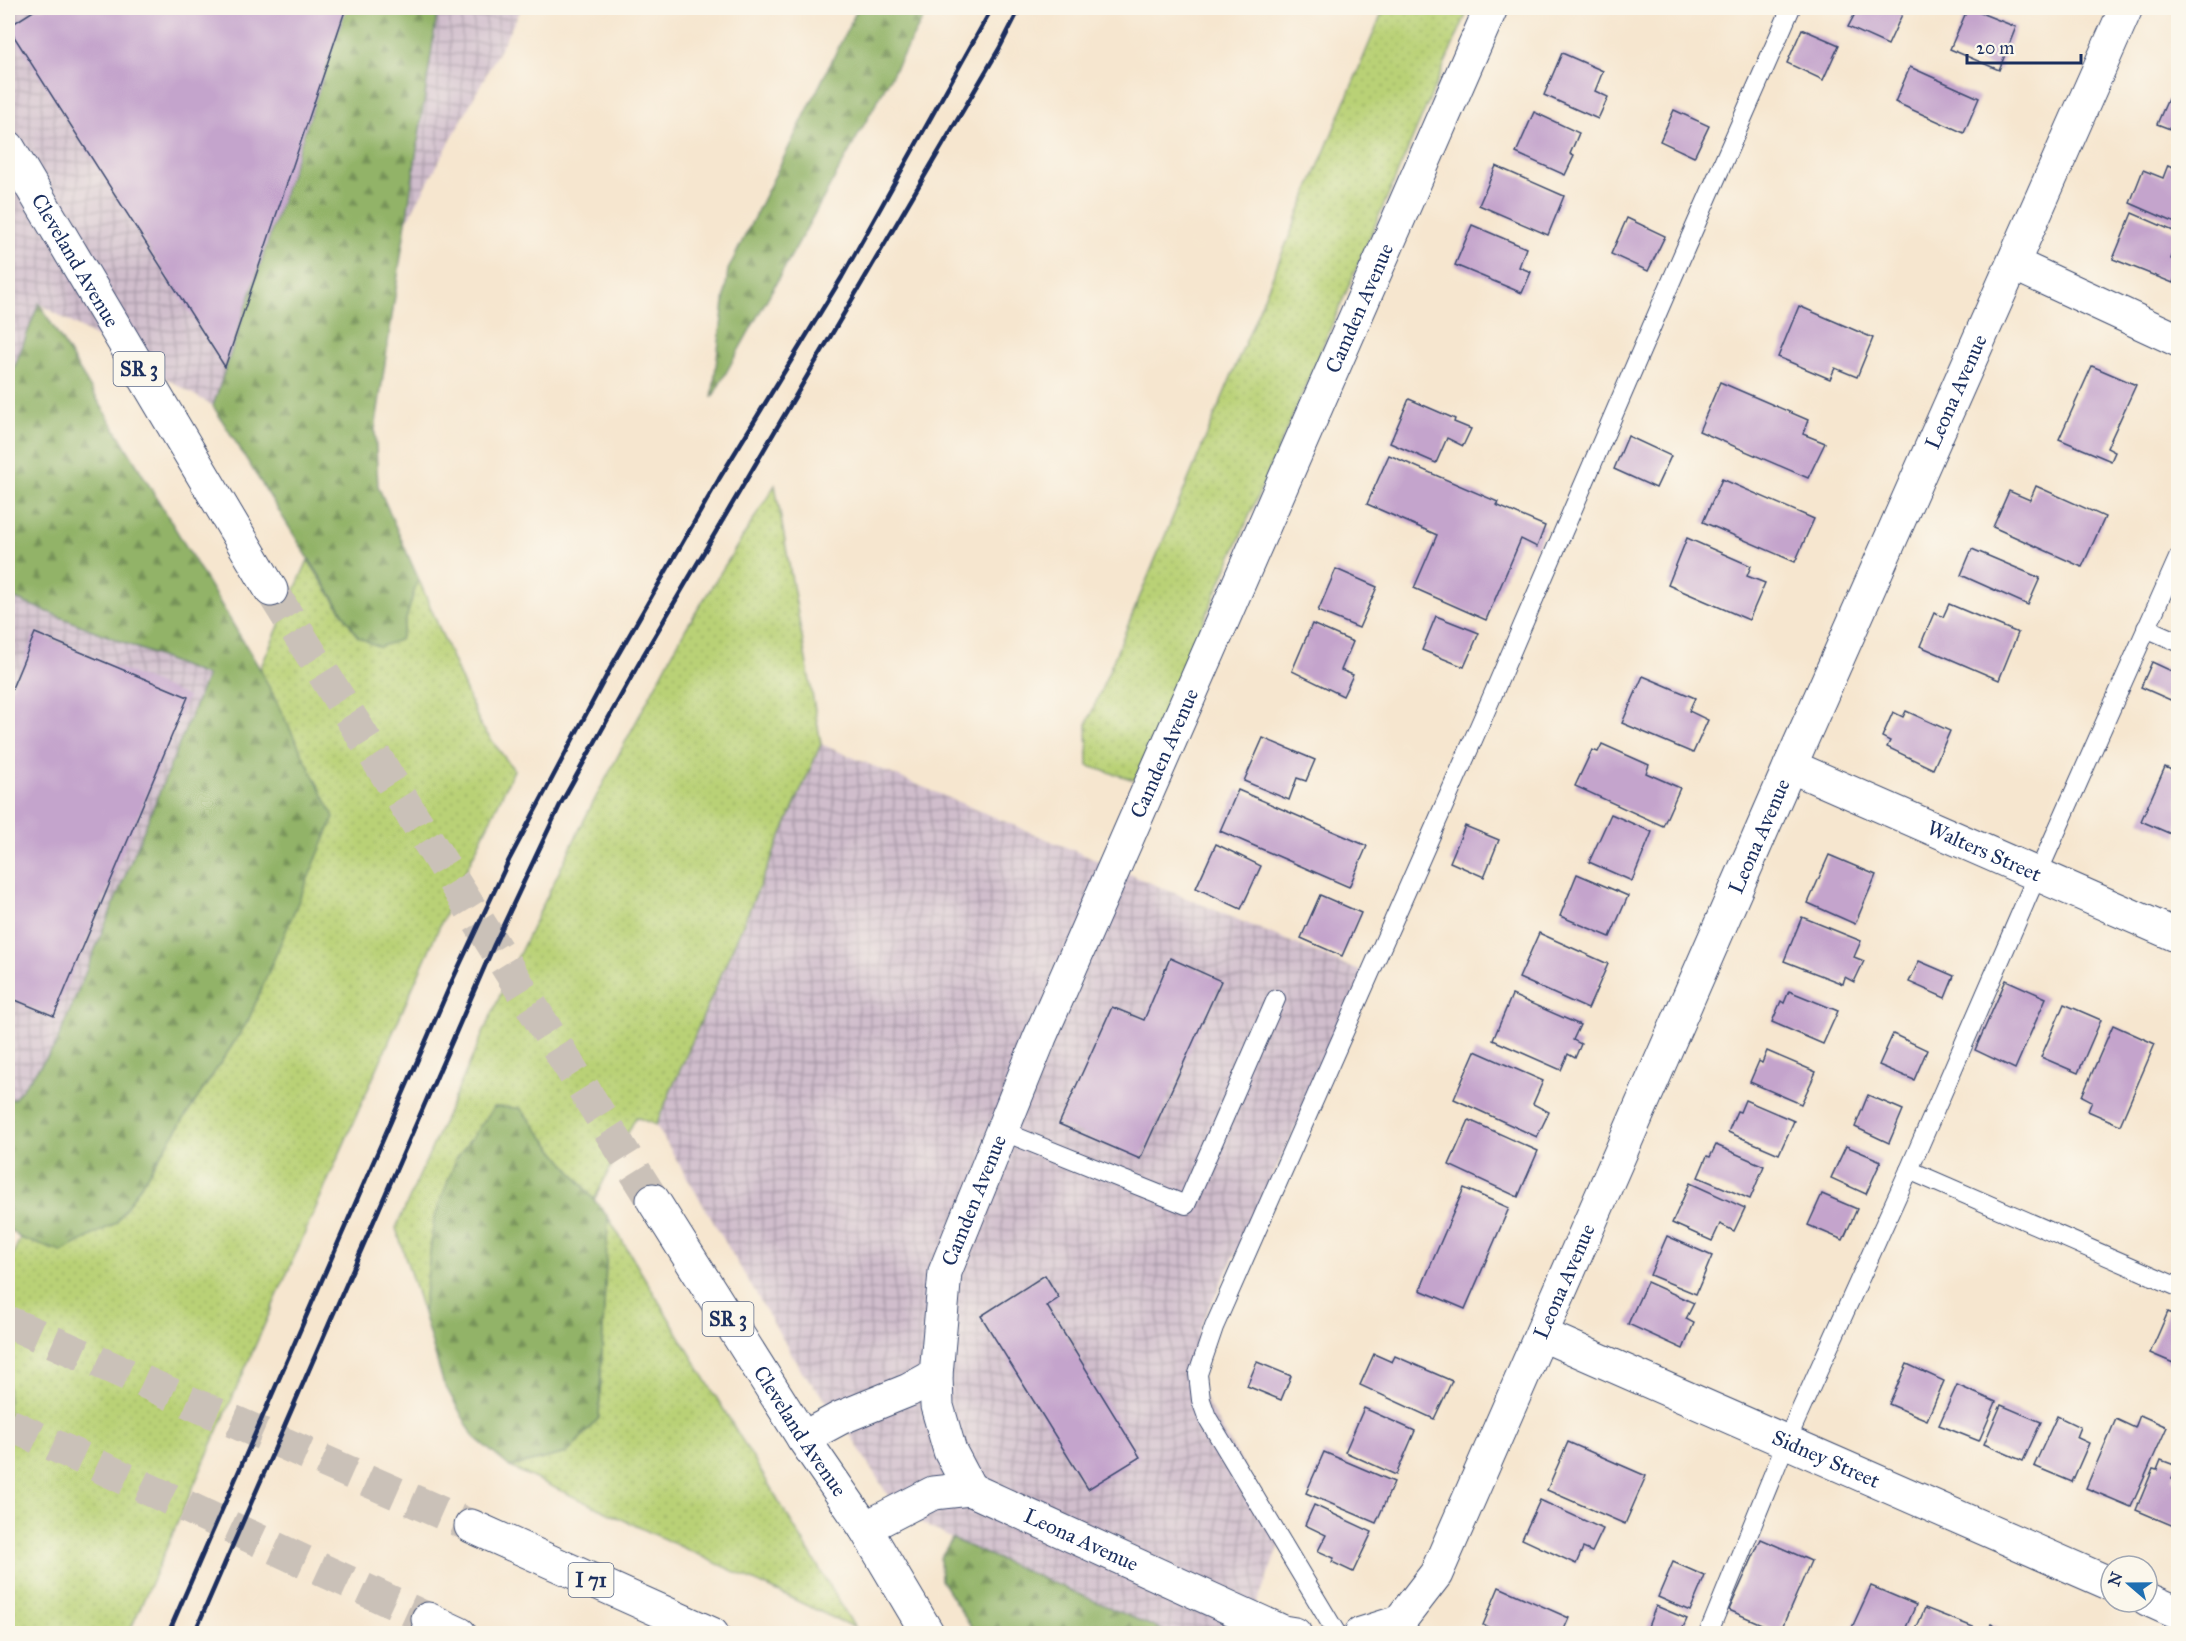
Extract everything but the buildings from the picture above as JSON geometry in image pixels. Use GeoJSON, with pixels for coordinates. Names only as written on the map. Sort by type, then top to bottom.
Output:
{"type":"FeatureCollection","features":[{"type":"Feature","properties":{"kind":"main road","name":"Camden Avenue"},"geometry":{"type":"LineString","coordinates":[[970,1489],[950,1451],[937,1406],[936,1375],[945,1272],[1040,1037],[1491,8]]}},
{"type":"Feature","properties":{"kind":"main road","name":"Leona Avenue"},"geometry":{"type":"LineString","coordinates":[[1361,1634],[1399,1622],[1436,1574],[1543,1335],[1790,766],[2126,8]]}},
{"type":"Feature","properties":{"kind":"main road","name":"Cleveland Avenue"},"geometry":{"type":"LineString","coordinates":[[8,147],[271,590]]}},
{"type":"Feature","properties":{"kind":"main road"},"geometry":{"type":"LineString","coordinates":[[2014,264],[2178,340]]}},
{"type":"Feature","properties":{"kind":"main road","name":"Walters Street"},"geometry":{"type":"LineString","coordinates":[[1790,766],[2178,936]]}},
{"type":"Feature","properties":{"kind":"main road","name":"Cleveland Avenue"},"geometry":{"type":"LineString","coordinates":[[653,1200],[803,1438],[865,1528],[928,1634]]}},
{"type":"Feature","properties":{"kind":"main road","name":"Sidney Street"},"geometry":{"type":"LineString","coordinates":[[1543,1335],[2099,1579]]}},
{"type":"Feature","properties":{"kind":"main road"},"geometry":{"type":"LineString","coordinates":[[803,1438],[840,1418],[909,1390],[936,1375]]}},
{"type":"Feature","properties":{"kind":"main road","name":"Leona Avenue"},"geometry":{"type":"LineString","coordinates":[[970,1489],[1283,1632],[1295,1634]]}},
{"type":"Feature","properties":{"kind":"main road"},"geometry":{"type":"LineString","coordinates":[[865,1528],[933,1493],[970,1489]]}},
{"type":"Feature","properties":{"kind":"main road","name":"I 71"},"geometry":{"type":"LineString","coordinates":[[471,1526],[712,1634]]}},
{"type":"Feature","properties":{"kind":"main road"},"geometry":{"type":"LineString","coordinates":[[2159,1604],[2178,1613]]}},
{"type":"Feature","properties":{"kind":"main road"},"geometry":{"type":"LineString","coordinates":[[428,1619],[459,1634]]}},
{"type":"Feature","properties":{"kind":"lane"},"geometry":{"type":"LineString","coordinates":[[1337,1634],[1207,1417],[1201,1400],[1198,1374],[1214,1327],[1481,722],[1791,8]]}},
{"type":"Feature","properties":{"kind":"lane"},"geometry":{"type":"LineString","coordinates":[[1708,1634],[1787,1440],[1909,1170],[2178,558]]}},
{"type":"Feature","properties":{"kind":"lane"},"geometry":{"type":"LineString","coordinates":[[2146,628],[2178,642]]}},
{"type":"Feature","properties":{"kind":"lane"},"geometry":{"type":"LineString","coordinates":[[1002,1131],[1186,1205],[1276,999]]}},
{"type":"Feature","properties":{"kind":"lane"},"geometry":{"type":"LineString","coordinates":[[1909,1170],[2178,1287]]}},
{"type":"Feature","properties":{"kind":"shaded area"},"geometry":{"type":"Polygon","coordinates":[[[8,8],[346,8],[213,406],[40,304],[8,384],[8,8]]]}},
{"type":"Feature","properties":{"kind":"shaded area"},"geometry":{"type":"Polygon","coordinates":[[[438,8],[522,8],[405,225],[438,8]]]}},
{"type":"Feature","properties":{"kind":"shaded area"},"geometry":{"type":"Polygon","coordinates":[[[8,596],[207,676],[55,1047],[14,1099],[8,1100],[8,596]]]}},
{"type":"Feature","properties":{"kind":"shaded area"},"geometry":{"type":"Polygon","coordinates":[[[821,744],[1369,975],[1200,1327],[1191,1375],[1284,1535],[1245,1633],[1168,1633],[952,1539],[897,1510],[840,1418],[801,1370],[656,1125],[821,744]]]}},
{"type":"Feature","properties":{"kind":"green space"},"geometry":{"type":"Polygon","coordinates":[[[346,8],[438,8],[375,430],[378,486],[418,578],[400,640],[379,647],[358,637],[213,406],[346,8]]]}},
{"type":"Feature","properties":{"kind":"green space"},"geometry":{"type":"Polygon","coordinates":[[[858,8],[929,8],[712,398],[728,270],[858,8]]]}},
{"type":"Feature","properties":{"kind":"green space"},"geometry":{"type":"Polygon","coordinates":[[[1384,8],[1469,8],[1135,780],[1088,766],[1087,724],[1384,8]]]}},
{"type":"Feature","properties":{"kind":"green space"},"geometry":{"type":"Polygon","coordinates":[[[39,303],[260,669],[334,817],[248,1021],[116,1223],[61,1252],[20,1238],[8,1228],[8,1100],[14,1099],[55,1047],[207,676],[8,596],[8,384],[39,303]]]}},
{"type":"Feature","properties":{"kind":"green space"},"geometry":{"type":"Polygon","coordinates":[[[775,485],[821,744],[656,1125],[636,1117],[594,1200],[520,1108],[434,1219],[423,1313],[396,1228],[510,973],[587,814],[686,628],[775,485]]]}},
{"type":"Feature","properties":{"kind":"green space"},"geometry":{"type":"Polygon","coordinates":[[[308,560],[358,637],[400,639],[418,578],[481,726],[514,770],[441,923],[129,1633],[8,1634],[8,1266],[20,1238],[61,1252],[116,1223],[248,1021],[333,817],[260,669],[308,560]]]}},
{"type":"Feature","properties":{"kind":"green space"},"geometry":{"type":"Polygon","coordinates":[[[494,1107],[520,1108],[608,1217],[599,1418],[567,1453],[510,1467],[474,1437],[443,1382],[423,1313],[434,1219],[456,1159],[494,1107]]]}},
{"type":"Feature","properties":{"kind":"green space"},"geometry":{"type":"Polygon","coordinates":[[[608,1217],[855,1628],[510,1467],[567,1453],[599,1418],[608,1217]]]}},
{"type":"Feature","properties":{"kind":"green space"},"geometry":{"type":"Polygon","coordinates":[[[952,1539],[1168,1633],[975,1633],[941,1580],[940,1558],[952,1539]]]}},
{"type":"Feature","properties":{"kind":"tunnel"},"geometry":{"type":"LineString","coordinates":[[271,590],[653,1200]]}},
{"type":"Feature","properties":{"kind":"tunnel"},"geometry":{"type":"LineString","coordinates":[[8,1322],[471,1526]]}},
{"type":"Feature","properties":{"kind":"tunnel"},"geometry":{"type":"LineString","coordinates":[[8,1424],[428,1619]]}},
{"type":"Feature","properties":{"kind":"railway"},"geometry":{"type":"LineString","coordinates":[[168,1634],[452,981],[509,860],[611,667],[719,479],[842,277],[992,8]]}},
{"type":"Feature","properties":{"kind":"railway"},"geometry":{"type":"LineString","coordinates":[[194,1634],[494,945],[560,805],[643,656],[999,49],[1020,8]]}}]}
